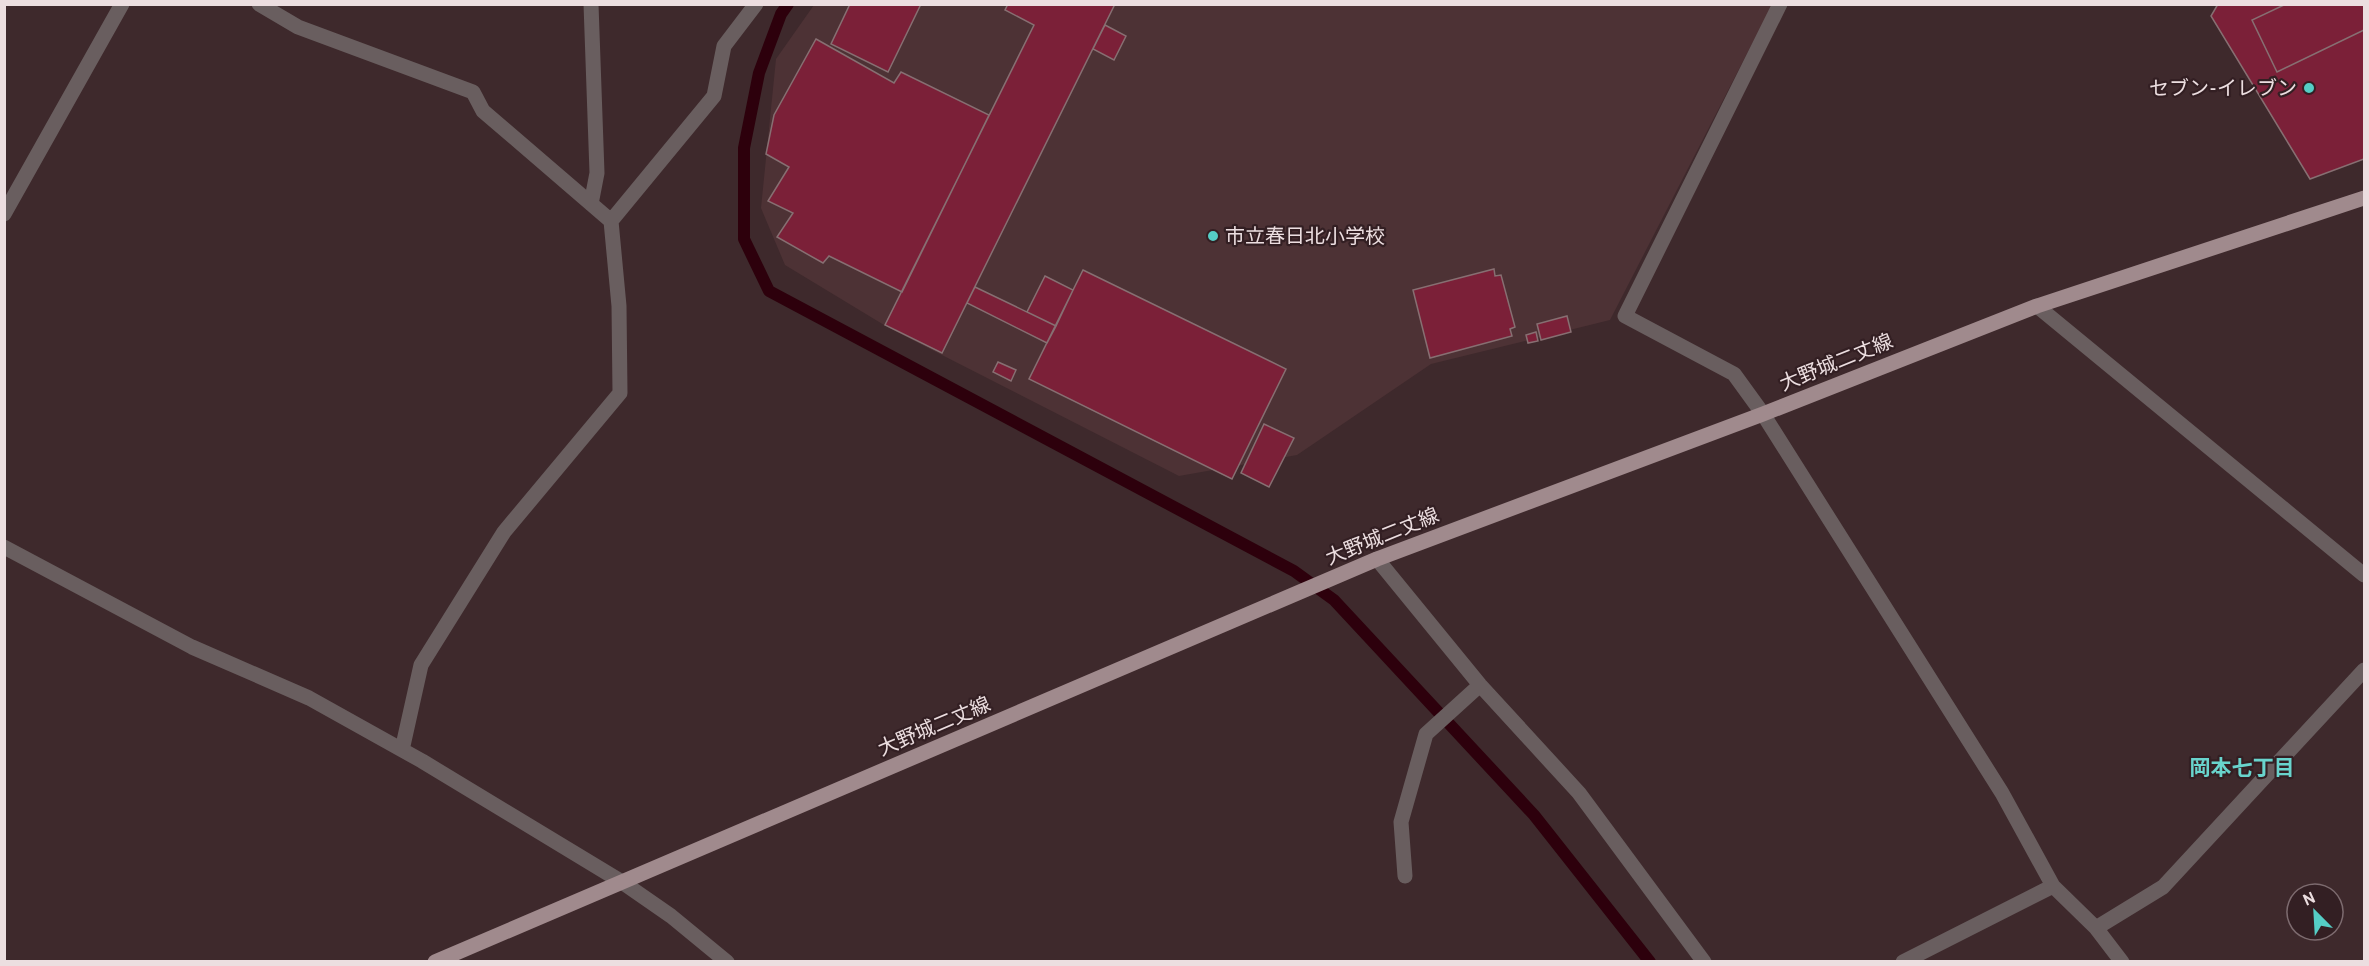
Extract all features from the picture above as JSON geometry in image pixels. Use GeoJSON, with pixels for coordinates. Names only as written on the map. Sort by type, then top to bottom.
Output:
{"type":"FeatureCollection","features":[{"type":"Feature","properties":{"kind":"main road","name":"大野城二丈線"},"geometry":{"type":"LineString","coordinates":[[435,962],[1377,559],[1763,414],[2037,306],[2364,198]]}},
{"type":"Feature","properties":{"kind":"street"},"geometry":{"type":"LineString","coordinates":[[4,214],[122,4]]}},
{"type":"Feature","properties":{"kind":"street"},"geometry":{"type":"LineString","coordinates":[[259,4],[298,27],[473,92],[483,111],[611,221],[619,306],[620,393],[504,532],[421,664],[402,750]]}},
{"type":"Feature","properties":{"kind":"street"},"geometry":{"type":"LineString","coordinates":[[591,4],[597,173],[591,204]]}},
{"type":"Feature","properties":{"kind":"street"},"geometry":{"type":"LineString","coordinates":[[611,221],[714,96],[724,46],[756,4]]}},
{"type":"Feature","properties":{"kind":"street"},"geometry":{"type":"LineString","coordinates":[[1780,4],[1625,316],[1734,374],[1763,414],[2002,793],[2053,886],[2096,928],[2122,962]]}},
{"type":"Feature","properties":{"kind":"street"},"geometry":{"type":"LineString","coordinates":[[2037,306],[2364,575]]}},
{"type":"Feature","properties":{"kind":"street"},"geometry":{"type":"LineString","coordinates":[[4,547],[192,647],[309,698],[402,750],[622,882],[671,916],[727,962]]}},
{"type":"Feature","properties":{"kind":"street"},"geometry":{"type":"LineString","coordinates":[[1377,559],[1480,685],[1579,793],[1704,962]]}},
{"type":"Feature","properties":{"kind":"street"},"geometry":{"type":"LineString","coordinates":[[2096,928],[2163,887],[2364,670]]}},
{"type":"Feature","properties":{"kind":"street"},"geometry":{"type":"LineString","coordinates":[[1405,876],[1401,822],[1426,734],[1480,685]]}},
{"type":"Feature","properties":{"kind":"street"},"geometry":{"type":"LineString","coordinates":[[1903,962],[2053,886]]}},
{"type":"Feature","properties":{"kind":"shaded area","name":"市立春日北小学校"},"geometry":{"type":"Polygon","coordinates":[[[814,5],[1772,5],[1610,320],[1431,364],[1297,455],[1179,476],[889,328],[785,265],[761,208],[776,59],[814,5]]]}},
{"type":"Feature","properties":{"kind":"building"},"geometry":{"type":"Polygon","coordinates":[[[850,4],[921,4],[888,72],[831,44],[850,4]]]}},
{"type":"Feature","properties":{"kind":"building"},"geometry":{"type":"Polygon","coordinates":[[[1008,4],[1115,4],[942,353],[885,325],[1034,25],[1005,10],[1008,4]]]}},
{"type":"Feature","properties":{"kind":"building","name":"セブン-イレブン"},"geometry":{"type":"Polygon","coordinates":[[[2218,4],[2364,4],[2364,159],[2310,179],[2211,16],[2218,4]]]}},
{"type":"Feature","properties":{"kind":"building"},"geometry":{"type":"Polygon","coordinates":[[[2286,4],[2364,4],[2364,30],[2277,72],[2252,20],[2286,4]]]}},
{"type":"Feature","properties":{"kind":"building"},"geometry":{"type":"Polygon","coordinates":[[[1105,25],[1126,36],[1114,60],[1093,49],[1105,25]]]}},
{"type":"Feature","properties":{"kind":"building"},"geometry":{"type":"Polygon","coordinates":[[[816,39],[894,83],[901,72],[989,115],[902,292],[829,256],[823,263],[777,237],[793,213],[768,201],[789,167],[766,154],[774,115],[816,39]]]}},
{"type":"Feature","properties":{"kind":"building"},"geometry":{"type":"Polygon","coordinates":[[[1494,269],[1495,276],[1501,275],[1515,327],[1510,329],[1512,336],[1430,358],[1413,290],[1494,269]]]}},
{"type":"Feature","properties":{"kind":"building"},"geometry":{"type":"Polygon","coordinates":[[[1083,270],[1286,369],[1232,479],[1029,379],[1083,270]]]}},
{"type":"Feature","properties":{"kind":"building"},"geometry":{"type":"Polygon","coordinates":[[[1045,276],[1073,290],[1056,326],[1027,312],[1045,276]]]}},
{"type":"Feature","properties":{"kind":"building"},"geometry":{"type":"Polygon","coordinates":[[[975,287],[1056,326],[1047,343],[967,303],[975,287]]]}},
{"type":"Feature","properties":{"kind":"building"},"geometry":{"type":"Polygon","coordinates":[[[1567,316],[1571,332],[1541,340],[1537,324],[1567,316]]]}},
{"type":"Feature","properties":{"kind":"building"},"geometry":{"type":"Polygon","coordinates":[[[1536,332],[1538,341],[1528,343],[1526,335],[1536,332]]]}},
{"type":"Feature","properties":{"kind":"building"},"geometry":{"type":"Polygon","coordinates":[[[998,362],[1016,370],[1011,381],[993,372],[998,362]]]}},
{"type":"Feature","properties":{"kind":"building"},"geometry":{"type":"Polygon","coordinates":[[[1264,424],[1294,438],[1269,487],[1241,473],[1264,424]]]}},
{"type":"Feature","properties":{"kind":"waterway"},"geometry":{"type":"LineString","coordinates":[[788,4],[781,14],[759,73],[744,148],[744,239],[769,291],[1294,571],[1334,600],[1534,815],[1650,962]]}},
{"type":"Feature","properties":{"kind":"place","name":"セブン-イレブン"},"geometry":{"type":"Point","coordinates":[2309,88]}},
{"type":"Feature","properties":{"kind":"place","name":"市立春日北小学校"},"geometry":{"type":"Point","coordinates":[1213,236]}},
{"type":"Feature","properties":{"kind":"district","name":"岡本七丁目"},"geometry":{"type":"Point","coordinates":[2242,768]}}]}
